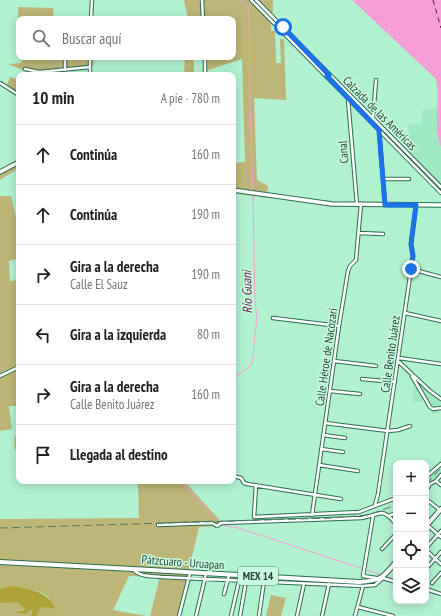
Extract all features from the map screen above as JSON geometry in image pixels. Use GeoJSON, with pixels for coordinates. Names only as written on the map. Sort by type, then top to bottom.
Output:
{"type":"FeatureCollection","features":[{"type":"Feature","properties":{"kind":"main road"},"geometry":{"type":"LineString","coordinates":[[0,172],[16,164]]}},
{"type":"Feature","properties":{"kind":"main road"},"geometry":{"type":"LineString","coordinates":[[236,190],[332,204],[441,205]]}},
{"type":"Feature","properties":{"kind":"main road"},"geometry":{"type":"LineString","coordinates":[[429,522],[441,510]]}},
{"type":"Feature","properties":{"kind":"main road","name":"Pátzcuaro - Uruapan"},"geometry":{"type":"LineString","coordinates":[[0,562],[133,568],[206,574],[228,578],[359,582],[383,577]]}},
{"type":"Feature","properties":{"kind":"main road"},"geometry":{"type":"LineString","coordinates":[[383,577],[393,565]]}},
{"type":"Feature","properties":{"kind":"street"},"geometry":{"type":"LineString","coordinates":[[91,16],[92,0]]}},
{"type":"Feature","properties":{"kind":"street"},"geometry":{"type":"LineString","coordinates":[[202,0],[203,16]]}},
{"type":"Feature","properties":{"kind":"street","name":"Calzada de las Américas"},"geometry":{"type":"LineString","coordinates":[[251,0],[282,28]]}},
{"type":"Feature","properties":{"kind":"street","name":"Calzada de las Américas"},"geometry":{"type":"LineString","coordinates":[[256,0],[348,98],[441,187]]}},
{"type":"Feature","properties":{"kind":"street"},"geometry":{"type":"LineString","coordinates":[[65,60],[65,70]]}},
{"type":"Feature","properties":{"kind":"street"},"geometry":{"type":"LineString","coordinates":[[90,60],[90,72]]}},
{"type":"Feature","properties":{"kind":"street"},"geometry":{"type":"LineString","coordinates":[[205,60],[205,72]]}},
{"type":"Feature","properties":{"kind":"street"},"geometry":{"type":"LineString","coordinates":[[25,69],[39,72],[90,67]]}},
{"type":"Feature","properties":{"kind":"street","name":"Calzada de las Américas"},"geometry":{"type":"LineString","coordinates":[[328,76],[373,119],[380,129],[441,193]]}},
{"type":"Feature","properties":{"kind":"street"},"geometry":{"type":"LineString","coordinates":[[373,119],[376,80]]}},
{"type":"Feature","properties":{"kind":"street"},"geometry":{"type":"LineString","coordinates":[[0,83],[16,93]]}},
{"type":"Feature","properties":{"kind":"street","name":"Canal"},"geometry":{"type":"LineString","coordinates":[[348,98],[357,205]]}},
{"type":"Feature","properties":{"kind":"street"},"geometry":{"type":"LineString","coordinates":[[380,129],[385,205]]}},
{"type":"Feature","properties":{"kind":"street"},"geometry":{"type":"LineString","coordinates":[[383,179],[409,179]]}},
{"type":"Feature","properties":{"kind":"street","name":"Calle Héroe de Nacozari"},"geometry":{"type":"LineString","coordinates":[[312,515],[348,271],[350,266],[356,260],[361,204]]}},
{"type":"Feature","properties":{"kind":"street","name":"Calle Benito Juárez"},"geometry":{"type":"LineString","coordinates":[[375,505],[396,382],[413,256],[411,244],[416,205]]}},
{"type":"Feature","properties":{"kind":"street"},"geometry":{"type":"LineString","coordinates":[[359,233],[383,234]]}},
{"type":"Feature","properties":{"kind":"street"},"geometry":{"type":"LineString","coordinates":[[411,269],[441,277]]}},
{"type":"Feature","properties":{"kind":"street"},"geometry":{"type":"LineString","coordinates":[[405,313],[441,320]]}},
{"type":"Feature","properties":{"kind":"street"},"geometry":{"type":"LineString","coordinates":[[273,318],[339,326]]}},
{"type":"Feature","properties":{"kind":"street"},"geometry":{"type":"LineString","coordinates":[[399,360],[441,364]]}},
{"type":"Feature","properties":{"kind":"street"},"geometry":{"type":"LineString","coordinates":[[399,360],[412,375],[441,399]]}},
{"type":"Feature","properties":{"kind":"street"},"geometry":{"type":"LineString","coordinates":[[334,361],[376,366]]}},
{"type":"Feature","properties":{"kind":"street"},"geometry":{"type":"LineString","coordinates":[[0,376],[16,368]]}},
{"type":"Feature","properties":{"kind":"street"},"geometry":{"type":"LineString","coordinates":[[412,375],[415,383],[430,407],[432,409],[441,408]]}},
{"type":"Feature","properties":{"kind":"street"},"geometry":{"type":"LineString","coordinates":[[362,379],[396,382]]}},
{"type":"Feature","properties":{"kind":"street"},"geometry":{"type":"LineString","coordinates":[[330,391],[360,394]]}},
{"type":"Feature","properties":{"kind":"street"},"geometry":{"type":"LineString","coordinates":[[325,423],[388,431],[398,430],[410,426]]}},
{"type":"Feature","properties":{"kind":"street"},"geometry":{"type":"LineString","coordinates":[[323,435],[345,438]]}},
{"type":"Feature","properties":{"kind":"street"},"geometry":{"type":"LineString","coordinates":[[321,449],[343,452]]}},
{"type":"Feature","properties":{"kind":"street"},"geometry":{"type":"LineString","coordinates":[[429,474],[441,464]]}},
{"type":"Feature","properties":{"kind":"street"},"geometry":{"type":"LineString","coordinates":[[319,465],[358,471]]}},
{"type":"Feature","properties":{"kind":"street"},"geometry":{"type":"LineString","coordinates":[[429,486],[441,475]]}},
{"type":"Feature","properties":{"kind":"street"},"geometry":{"type":"LineString","coordinates":[[236,477],[241,478],[244,483],[247,484],[341,498]]}},
{"type":"Feature","properties":{"kind":"street"},"geometry":{"type":"LineString","coordinates":[[436,481],[441,485]]}},
{"type":"Feature","properties":{"kind":"street"},"geometry":{"type":"LineString","coordinates":[[256,485],[254,517],[359,512],[375,505],[380,506],[393,500]]}},
{"type":"Feature","properties":{"kind":"street"},"geometry":{"type":"LineString","coordinates":[[429,502],[441,510]]}},
{"type":"Feature","properties":{"kind":"street"},"geometry":{"type":"LineString","coordinates":[[158,525],[362,518],[381,514],[388,516],[393,521]]}},
{"type":"Feature","properties":{"kind":"street"},"geometry":{"type":"LineString","coordinates":[[388,516],[393,514]]}},
{"type":"Feature","properties":{"kind":"street"},"geometry":{"type":"LineString","coordinates":[[373,516],[364,576],[383,577],[393,581]]}},
{"type":"Feature","properties":{"kind":"street"},"geometry":{"type":"LineString","coordinates":[[429,527],[440,535]]}},
{"type":"Feature","properties":{"kind":"street"},"geometry":{"type":"LineString","coordinates":[[429,546],[440,535],[441,531]]}},
{"type":"Feature","properties":{"kind":"street"},"geometry":{"type":"LineString","coordinates":[[382,549],[393,537]]}},
{"type":"Feature","properties":{"kind":"street"},"geometry":{"type":"LineString","coordinates":[[429,552],[441,564]]}},
{"type":"Feature","properties":{"kind":"street"},"geometry":{"type":"LineString","coordinates":[[427,568],[441,552]]}},
{"type":"Feature","properties":{"kind":"street"},"geometry":{"type":"LineString","coordinates":[[133,568],[135,572],[139,574],[205,579],[228,578],[239,581],[264,579],[304,584],[363,586],[375,584],[383,577]]}},
{"type":"Feature","properties":{"kind":"street"},"geometry":{"type":"LineString","coordinates":[[179,616],[190,573]]}},
{"type":"Feature","properties":{"kind":"street"},"geometry":{"type":"LineString","coordinates":[[432,582],[441,573]]}},
{"type":"Feature","properties":{"kind":"street"},"geometry":{"type":"LineString","coordinates":[[196,616],[206,574]]}},
{"type":"Feature","properties":{"kind":"street"},"geometry":{"type":"LineString","coordinates":[[224,594],[228,578]]}},
{"type":"Feature","properties":{"kind":"street"},"geometry":{"type":"LineString","coordinates":[[259,616],[264,579]]}},
{"type":"Feature","properties":{"kind":"street"},"geometry":{"type":"LineString","coordinates":[[231,616],[239,581]]}},
{"type":"Feature","properties":{"kind":"street"},"geometry":{"type":"LineString","coordinates":[[240,616],[246,581]]}},
{"type":"Feature","properties":{"kind":"street"},"geometry":{"type":"LineString","coordinates":[[297,616],[304,584]]}},
{"type":"Feature","properties":{"kind":"street"},"geometry":{"type":"LineString","coordinates":[[322,616],[329,584]]}},
{"type":"Feature","properties":{"kind":"street"},"geometry":{"type":"LineString","coordinates":[[355,616],[363,586]]}},
{"type":"Feature","properties":{"kind":"street"},"geometry":{"type":"LineString","coordinates":[[429,591],[441,594]]}},
{"type":"Feature","properties":{"kind":"street"},"geometry":{"type":"LineString","coordinates":[[358,607],[393,616]]}},
{"type":"Feature","properties":{"kind":"shaded area"},"geometry":{"type":"Polygon","coordinates":[[[184,0],[273,0],[271,31],[275,31],[276,63],[281,63],[280,39],[284,39],[286,100],[254,98],[257,180],[268,186],[267,198],[236,193],[236,163],[245,162],[242,59],[205,71],[205,60],[236,60],[236,16],[187,16],[184,0]]]}},
{"type":"Feature","properties":{"kind":"shaded area"},"geometry":{"type":"Polygon","coordinates":[[[352,0],[441,0],[441,147],[437,131],[438,96],[436,79],[352,0]]]}},
{"type":"Feature","properties":{"kind":"shaded area"},"geometry":{"type":"Polygon","coordinates":[[[18,7],[53,8],[54,16],[18,16],[18,7]]]}},
{"type":"Feature","properties":{"kind":"shaded area"},"geometry":{"type":"Polygon","coordinates":[[[21,60],[94,60],[93,66],[65,72],[28,72],[8,64],[21,63],[21,60]]]}},
{"type":"Feature","properties":{"kind":"shaded area"},"geometry":{"type":"Polygon","coordinates":[[[185,60],[194,60],[194,72],[184,72],[185,60]]]}},
{"type":"Feature","properties":{"kind":"shaded area"},"geometry":{"type":"Polygon","coordinates":[[[10,77],[16,79],[16,93],[6,87],[10,77]]]}},
{"type":"Feature","properties":{"kind":"shaded area"},"geometry":{"type":"Polygon","coordinates":[[[438,108],[438,134],[441,147],[441,187],[408,155],[408,125],[422,124],[422,110],[438,108]]]}},
{"type":"Feature","properties":{"kind":"shaded area"},"geometry":{"type":"Polygon","coordinates":[[[16,164],[16,170],[0,180],[0,172],[16,164]]]}},
{"type":"Feature","properties":{"kind":"shaded area"},"geometry":{"type":"Polygon","coordinates":[[[0,196],[11,196],[16,217],[16,259],[9,261],[10,281],[16,280],[16,406],[9,406],[12,429],[0,431],[0,196]]]}},
{"type":"Feature","properties":{"kind":"shaded area"},"geometry":{"type":"Polygon","coordinates":[[[401,365],[441,396],[441,411],[433,414],[425,400],[413,402],[413,384],[401,365]]]}},
{"type":"Feature","properties":{"kind":"shaded area"},"geometry":{"type":"Polygon","coordinates":[[[16,435],[16,450],[14,443],[16,435]]]}},
{"type":"Feature","properties":{"kind":"shaded area"},"geometry":{"type":"Polygon","coordinates":[[[441,458],[441,473],[430,483],[429,473],[441,458]]]}},
{"type":"Feature","properties":{"kind":"shaded area"},"geometry":{"type":"Polygon","coordinates":[[[138,484],[187,484],[225,526],[199,527],[178,616],[150,616],[160,577],[129,576],[113,610],[147,616],[37,616],[40,609],[44,607],[52,609],[54,605],[46,595],[23,588],[10,587],[0,589],[0,519],[139,518],[138,484]]]}},
{"type":"Feature","properties":{"kind":"shaded area"},"geometry":{"type":"Polygon","coordinates":[[[11,586],[36,591],[47,597],[55,607],[52,609],[44,607],[40,609],[37,616],[32,616],[32,610],[29,610],[28,613],[25,614],[18,613],[17,611],[23,611],[25,609],[17,602],[0,603],[0,589],[11,586]]]}},
{"type":"Feature","properties":{"kind":"shaded area"},"geometry":{"type":"Polygon","coordinates":[[[271,595],[286,598],[281,616],[266,616],[271,595]]]}},
{"type":"Feature","properties":{"kind":"shaded area"},"geometry":{"type":"Polygon","coordinates":[[[17,601],[25,609],[23,611],[19,610],[25,614],[32,609],[32,616],[0,616],[0,603],[17,601]]]}},
{"type":"Feature","properties":{"kind":"waterway","name":"Río Guani"},"geometry":{"type":"LineString","coordinates":[[241,0],[246,3],[249,11],[253,189]]}},
{"type":"Feature","properties":{"kind":"waterway","name":"Río Guani"},"geometry":{"type":"LineString","coordinates":[[236,376],[252,365],[257,316],[255,302],[253,195]]}},
{"type":"Feature","properties":{"kind":"waterway","name":"Río Guani"},"geometry":{"type":"LineString","coordinates":[[183,484],[216,519]]}},
{"type":"Feature","properties":{"kind":"waterway","name":"Río Guani"},"geometry":{"type":"LineString","coordinates":[[221,525],[238,528],[382,575]]}},
{"type":"Feature","properties":{"kind":"waterway","name":"Río Guani"},"geometry":{"type":"LineString","coordinates":[[385,576],[393,579]]}},
{"type":"Feature","properties":{"kind":"waterway","name":"Río Guani"},"geometry":{"type":"LineString","coordinates":[[434,590],[441,592]]}},
{"type":"Feature","properties":{"kind":"ferry route"},"geometry":{"type":"LineString","coordinates":[[433,0],[441,28]]}},
{"type":"Feature","properties":{"kind":"railway"},"geometry":{"type":"LineString","coordinates":[[429,481],[441,468]]}},
{"type":"Feature","properties":{"kind":"railway"},"geometry":{"type":"LineString","coordinates":[[0,528],[333,518],[368,515],[393,506]]}},
{"type":"Feature","properties":{"kind":"route"},"geometry":{"type":"LineString","coordinates":[[283,27],[329,75],[327,76],[379,130],[385,205],[416,205],[411,244],[413,256],[411,269]]}}]}
